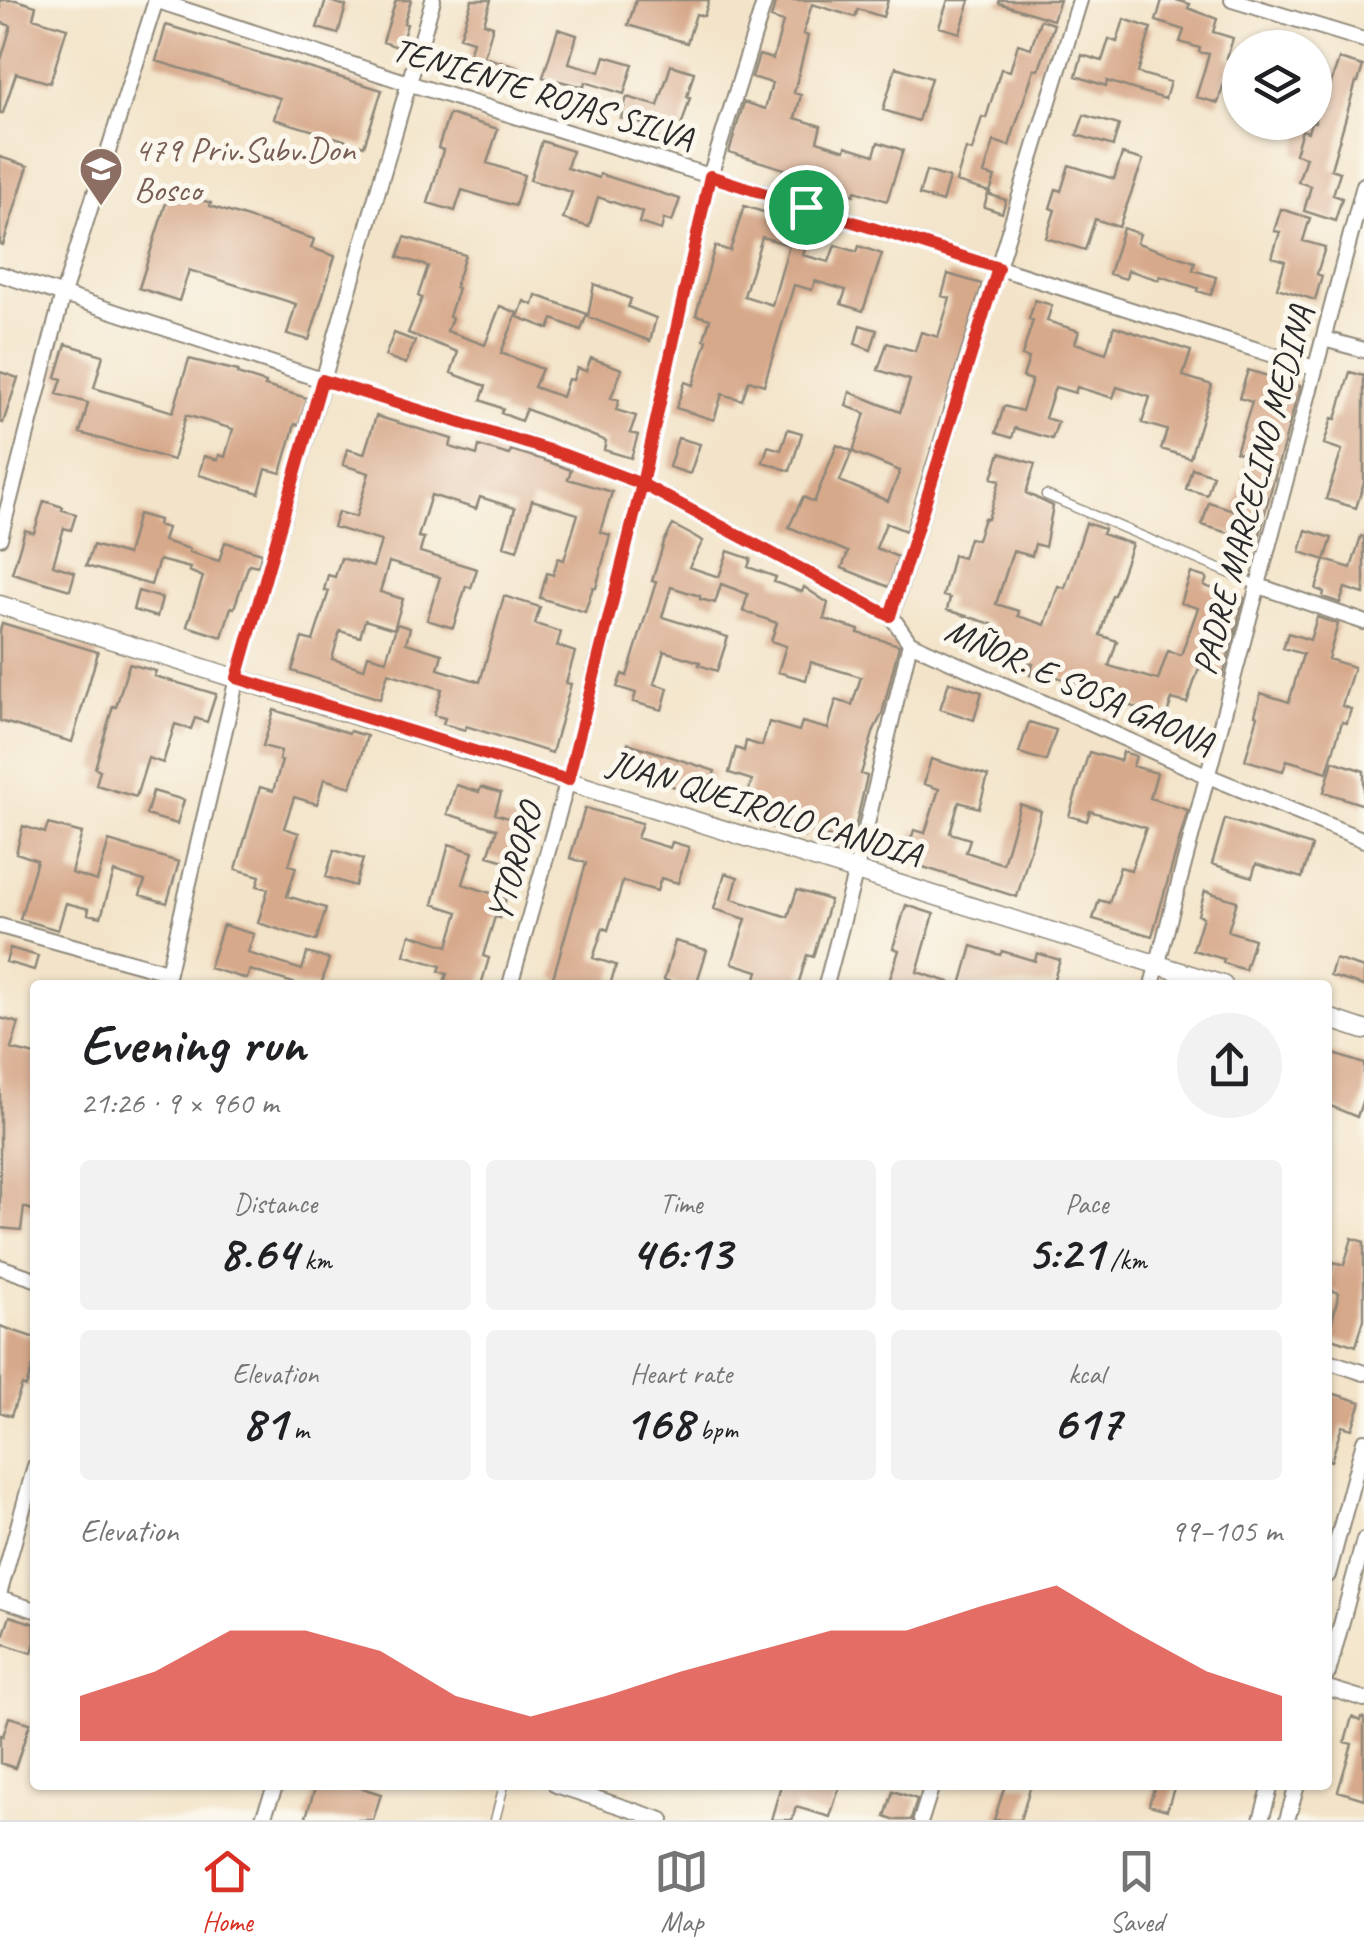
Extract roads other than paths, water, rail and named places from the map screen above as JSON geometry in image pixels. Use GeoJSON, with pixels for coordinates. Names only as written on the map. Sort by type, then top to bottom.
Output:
{"type":"FeatureCollection","features":[{"type":"Feature","properties":{"kind":"street"},"geometry":{"type":"LineString","coordinates":[[0,538],[63,294],[156,0]]}},
{"type":"Feature","properties":{"kind":"street","name":"TENIENTE ROJAS SILVA"},"geometry":{"type":"LineString","coordinates":[[156,0],[410,84],[1314,368]]}},
{"type":"Feature","properties":{"kind":"street"},"geometry":{"type":"LineString","coordinates":[[0,926],[166,979],[237,678],[433,0]]}},
{"type":"Feature","properties":{"kind":"street","name":"YTORORO"},"geometry":{"type":"LineString","coordinates":[[511,980],[568,780],[642,484],[710,176],[765,0]]}},
{"type":"Feature","properties":{"kind":"street"},"geometry":{"type":"LineString","coordinates":[[890,616],[1080,0]]}},
{"type":"Feature","properties":{"kind":"street"},"geometry":{"type":"LineString","coordinates":[[1232,0],[1364,40]]}},
{"type":"Feature","properties":{"kind":"street","name":"PADRE MARCELINO MEDINA"},"geometry":{"type":"LineString","coordinates":[[1153,980],[1364,185]]}},
{"type":"Feature","properties":{"kind":"street","name":"MÑOR. E SOSA GAONA"},"geometry":{"type":"LineString","coordinates":[[0,274],[565,455],[642,484],[890,616],[910,643],[1206,775],[1364,840]]}},
{"type":"Feature","properties":{"kind":"street"},"geometry":{"type":"LineString","coordinates":[[1324,339],[1364,350]]}},
{"type":"Feature","properties":{"kind":"street"},"geometry":{"type":"LineString","coordinates":[[1259,586],[1364,622]]}},
{"type":"Feature","properties":{"kind":"street","name":"JUAN QUEIROLO CANDIA"},"geometry":{"type":"LineString","coordinates":[[0,605],[1208,980]]}},
{"type":"Feature","properties":{"kind":"street"},"geometry":{"type":"LineString","coordinates":[[827,980],[910,643]]}},
{"type":"Feature","properties":{"kind":"street"},"geometry":{"type":"LineString","coordinates":[[1332,1019],[1364,1030]]}},
{"type":"Feature","properties":{"kind":"street"},"geometry":{"type":"LineString","coordinates":[[0,1268],[30,1278]]}},
{"type":"Feature","properties":{"kind":"street"},"geometry":{"type":"LineString","coordinates":[[1332,1362],[1364,1372]]}},
{"type":"Feature","properties":{"kind":"street"},"geometry":{"type":"LineString","coordinates":[[1332,1559],[1364,1441]]}},
{"type":"Feature","properties":{"kind":"street"},"geometry":{"type":"LineString","coordinates":[[0,1591],[30,1484]]}},
{"type":"Feature","properties":{"kind":"street"},"geometry":{"type":"LineString","coordinates":[[1332,1658],[1364,1540]]}},
{"type":"Feature","properties":{"kind":"street"},"geometry":{"type":"LineString","coordinates":[[0,1598],[30,1608]]}},
{"type":"Feature","properties":{"kind":"street"},"geometry":{"type":"LineString","coordinates":[[1332,1689],[1364,1699]]}},
{"type":"Feature","properties":{"kind":"street"},"geometry":{"type":"LineString","coordinates":[[262,1820],[274,1790]]}},
{"type":"Feature","properties":{"kind":"street"},"geometry":{"type":"LineString","coordinates":[[922,1820],[931,1790]]}},
{"type":"Feature","properties":{"kind":"street"},"geometry":{"type":"LineString","coordinates":[[1261,1820],[1269,1790]]}},
{"type":"Feature","properties":{"kind":"street"},"geometry":{"type":"LineString","coordinates":[[1287,1820],[1296,1790]]}},
{"type":"Feature","properties":{"kind":"street"},"geometry":{"type":"LineString","coordinates":[[597,1792],[662,1820]]}},
{"type":"Feature","properties":{"kind":"lane"},"geometry":{"type":"LineString","coordinates":[[1046,496],[1259,586]]}},
{"type":"Feature","properties":{"kind":"lane"},"geometry":{"type":"LineString","coordinates":[[495,1820],[503,1790]]}},
{"type":"Feature","properties":{"kind":"place","name":"479 Priv.Subv.Don Bosco"},"geometry":{"type":"Point","coordinates":[101,207]}}]}
